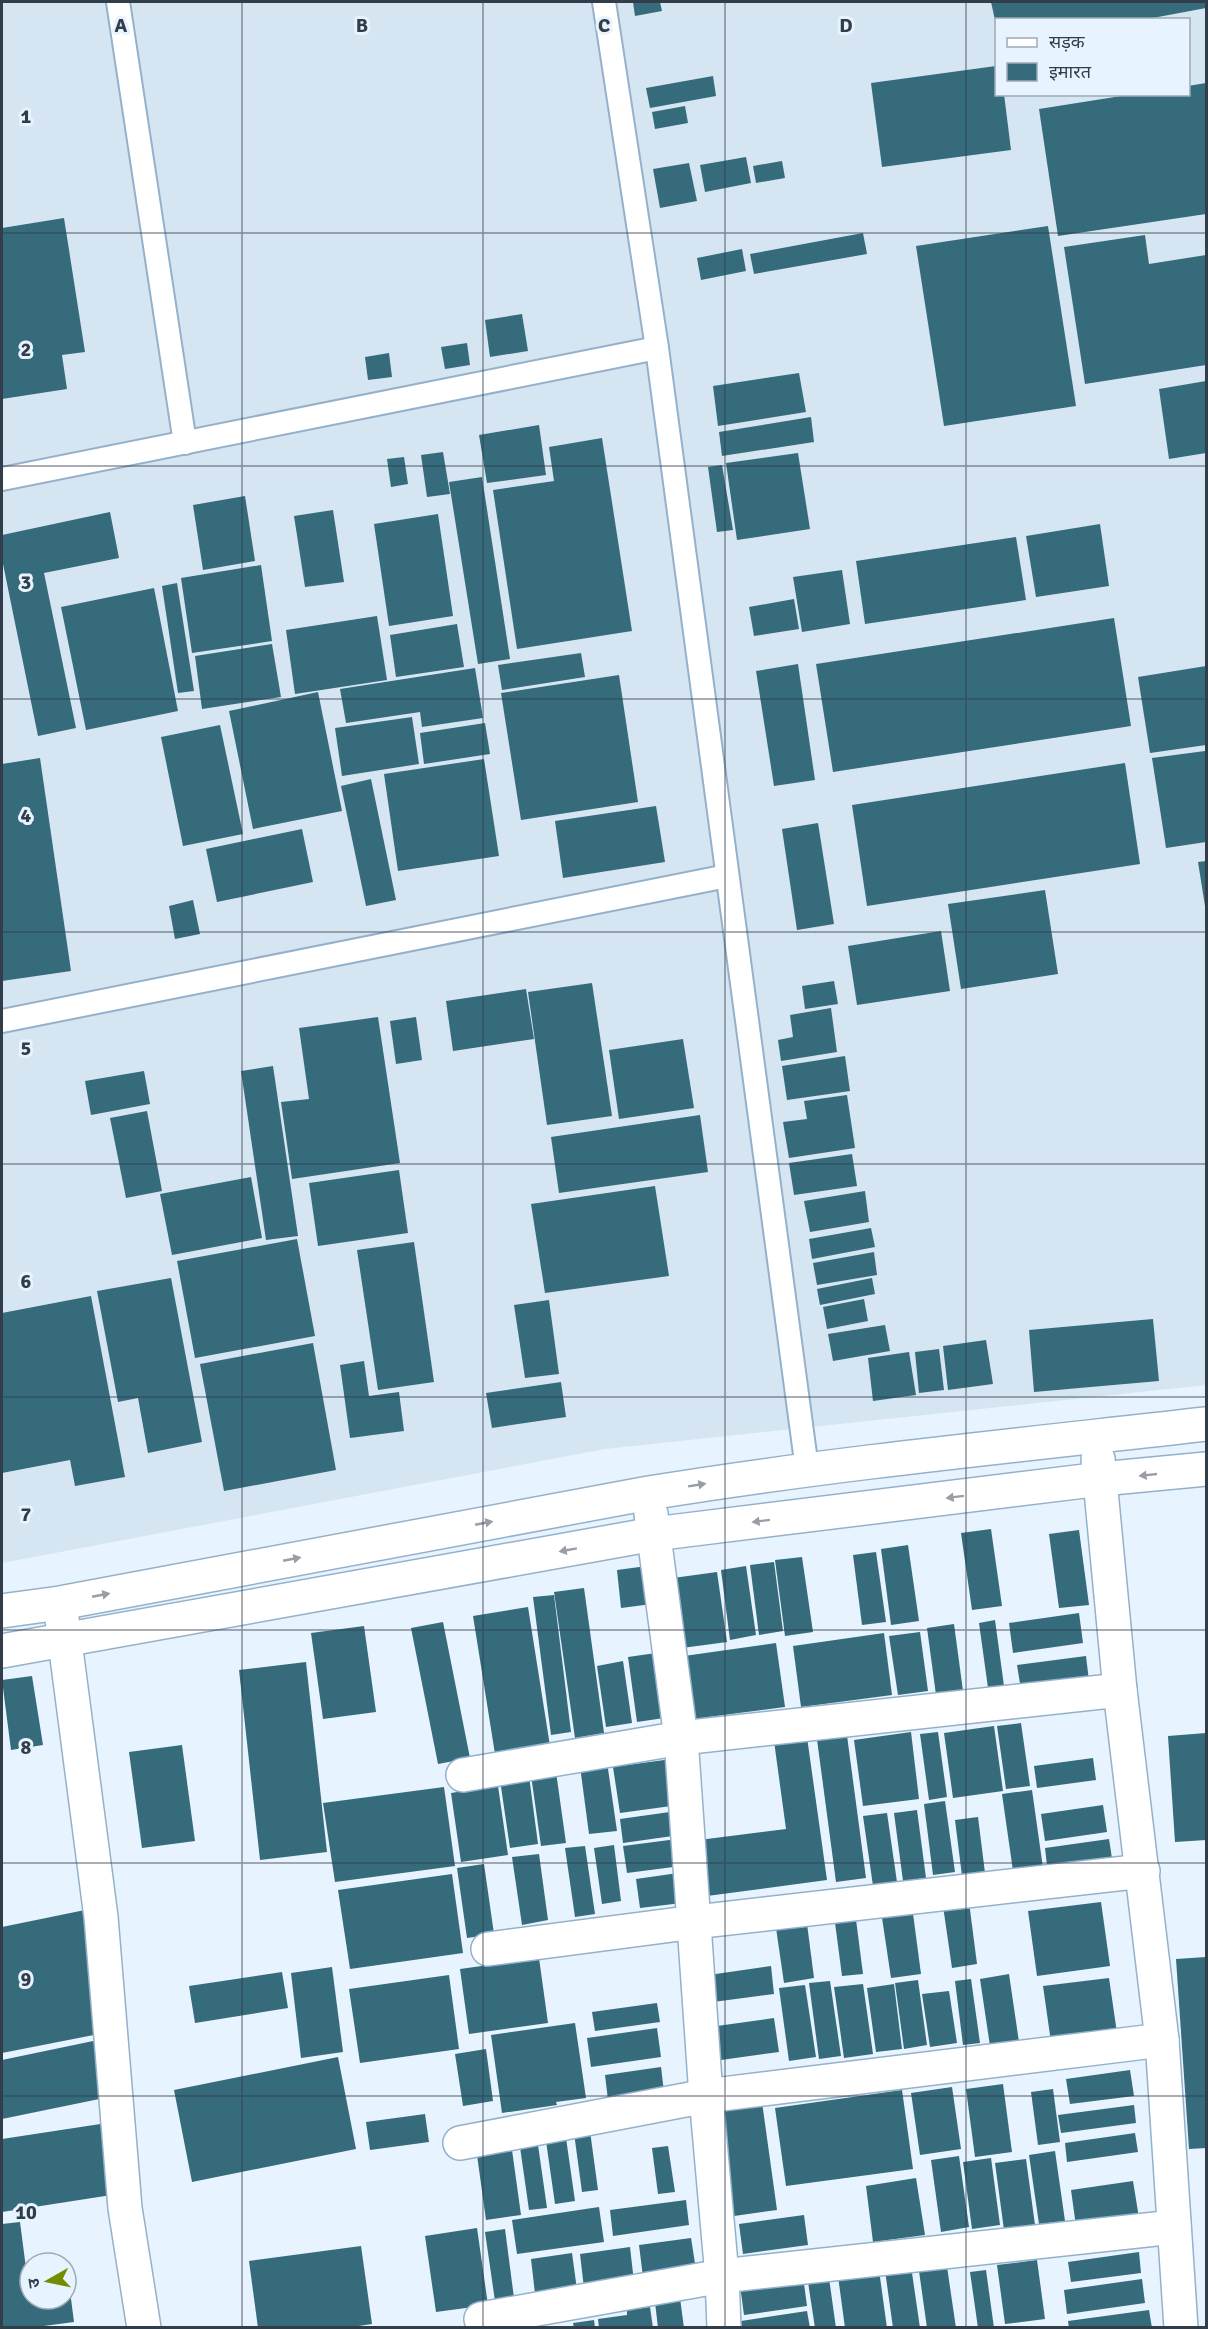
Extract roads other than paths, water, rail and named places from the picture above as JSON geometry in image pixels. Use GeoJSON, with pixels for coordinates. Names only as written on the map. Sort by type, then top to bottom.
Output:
{"type":"FeatureCollection","features":[{"type":"Feature","properties":{"kind":"street"},"geometry":{"type":"LineString","coordinates":[[2,1611],[60,1603],[649,1493],[807,1469],[1206,1424]]}},
{"type":"Feature","properties":{"kind":"street"},"geometry":{"type":"LineString","coordinates":[[1095,1437],[1101,1479],[1120,1690],[1162,2040],[1181,2328]]}},
{"type":"Feature","properties":{"kind":"street"},"geometry":{"type":"LineString","coordinates":[[2,1652],[654,1534],[1101,1479],[1206,1469]]}},
{"type":"Feature","properties":{"kind":"street"},"geometry":{"type":"LineString","coordinates":[[649,1493],[681,1738],[724,2328]]}},
{"type":"Feature","properties":{"kind":"street"},"geometry":{"type":"LineString","coordinates":[[60,1603],[102,1917],[125,2208],[144,2328]]}},
{"type":"Feature","properties":{"kind":"street"},"geometry":{"type":"LineString","coordinates":[[463,1775],[681,1738],[1120,1690]]}},
{"type":"Feature","properties":{"kind":"street"},"geometry":{"type":"LineString","coordinates":[[488,1949],[695,1922],[1143,1871]]}},
{"type":"Feature","properties":{"kind":"street"},"geometry":{"type":"LineString","coordinates":[[460,2143],[706,2096],[1162,2040]]}},
{"type":"Feature","properties":{"kind":"street"},"geometry":{"type":"LineString","coordinates":[[481,2319],[722,2276],[1174,2227]]}},
{"type":"Feature","properties":{"kind":"lane"},"geometry":{"type":"LineString","coordinates":[[118,2],[185,443]]}},
{"type":"Feature","properties":{"kind":"lane"},"geometry":{"type":"LineString","coordinates":[[604,2],[657,348],[807,1469]]}},
{"type":"Feature","properties":{"kind":"lane"},"geometry":{"type":"LineString","coordinates":[[2,479],[657,348]]}},
{"type":"Feature","properties":{"kind":"lane"},"geometry":{"type":"LineString","coordinates":[[2,1021],[727,876]]}}]}
